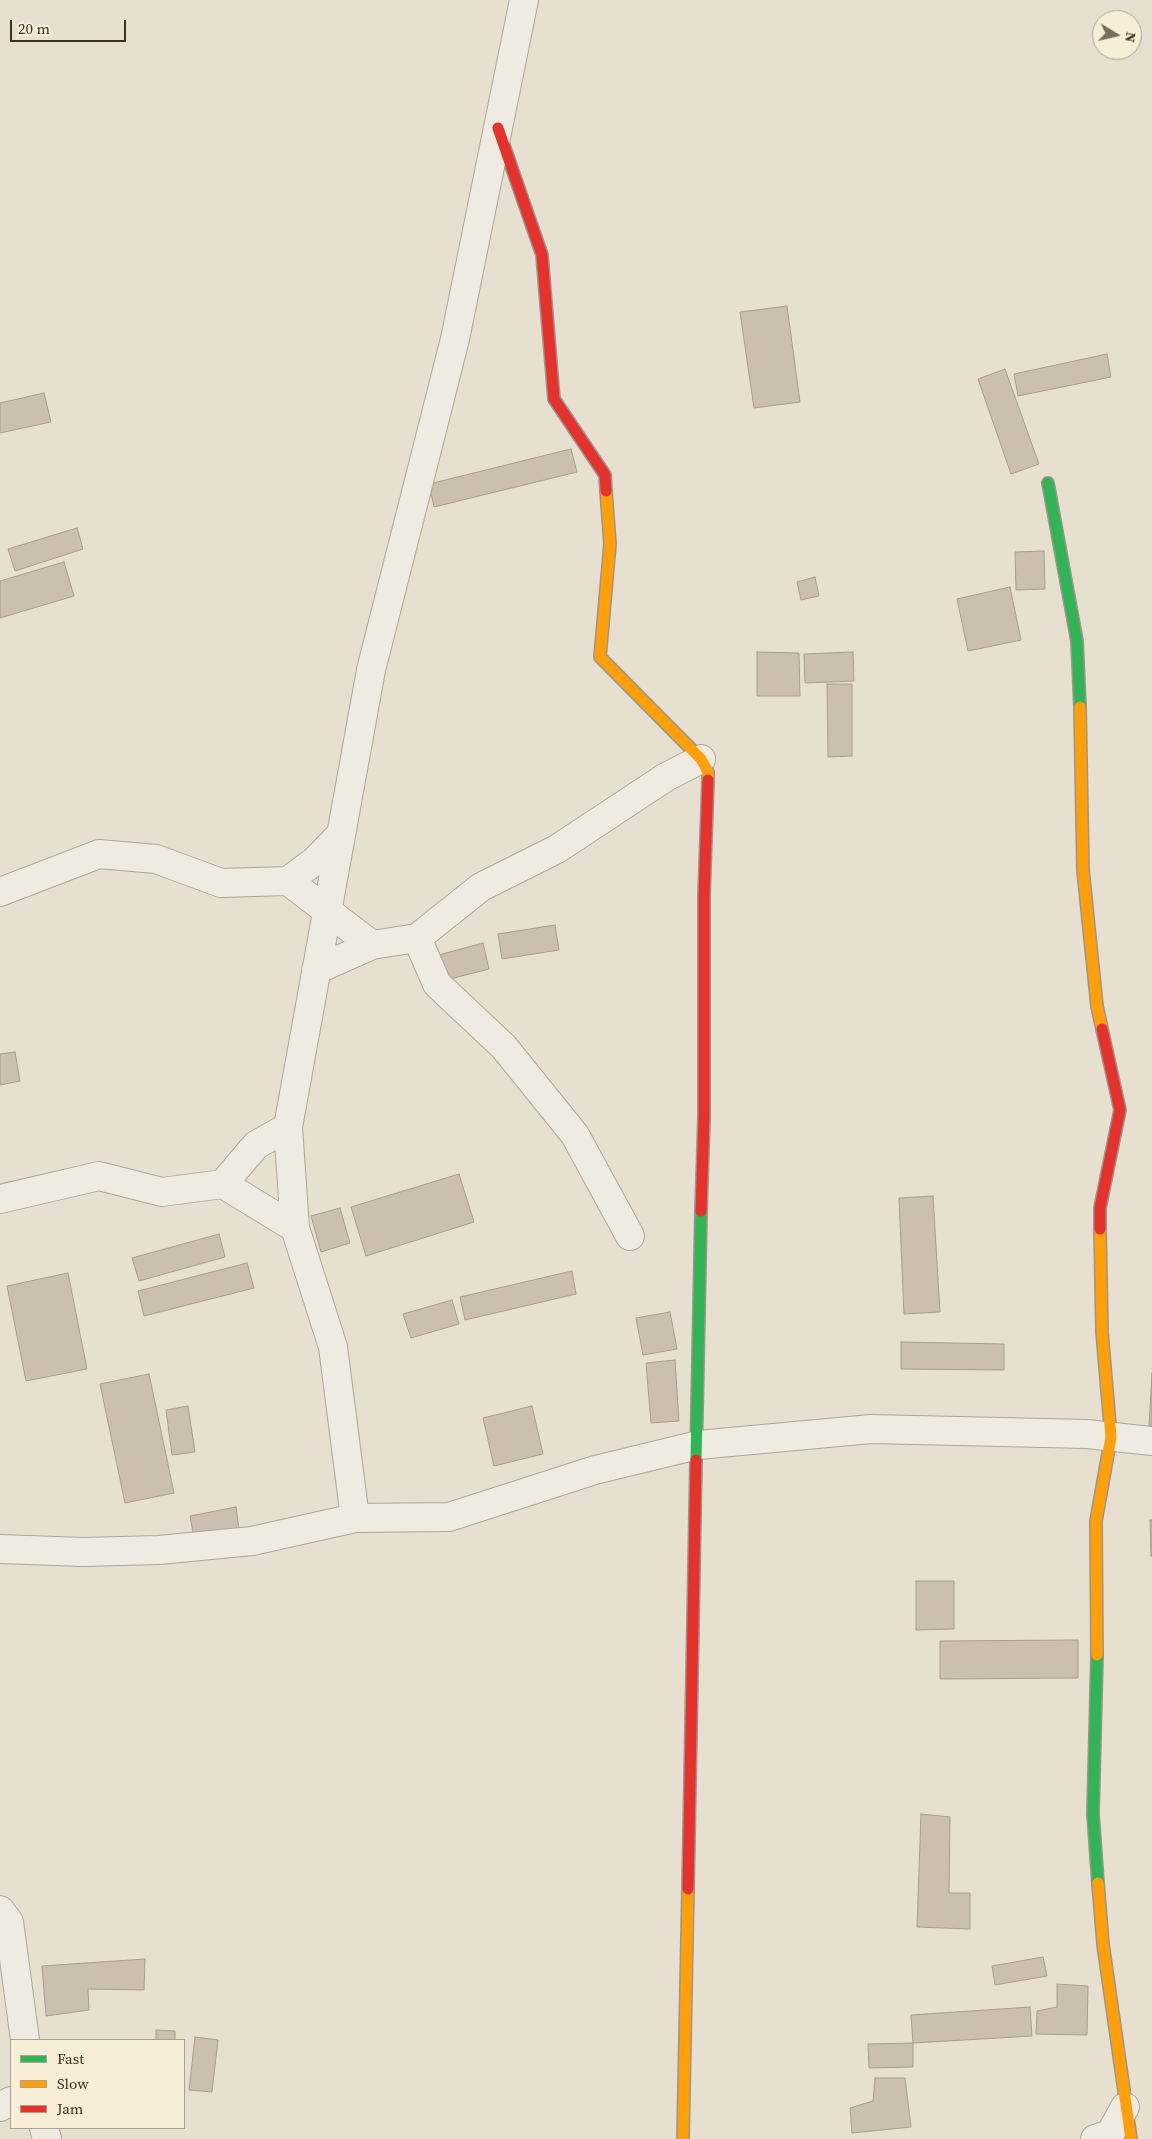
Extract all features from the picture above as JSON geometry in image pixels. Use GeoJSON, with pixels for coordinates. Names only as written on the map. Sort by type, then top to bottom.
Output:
{"type":"FeatureCollection","features":[{"type":"Feature","properties":{"kind":"street"},"geometry":{"type":"LineString","coordinates":[[355,1518],[333,1347],[295,1228],[288,1127],[371,670],[455,339],[524,0]]}},
{"type":"Feature","properties":{"kind":"street"},"geometry":{"type":"LineString","coordinates":[[498,128],[542,255],[554,399],[605,475],[610,544],[600,657],[701,759],[708,772],[704,896],[704,1118],[683,2139]]}},
{"type":"Feature","properties":{"kind":"street"},"geometry":{"type":"LineString","coordinates":[[1048,482],[1077,641],[1082,747],[1083,870],[1097,1006],[1120,1110],[1100,1208],[1102,1332],[1111,1437],[1096,1521],[1097,1648],[1093,1814],[1103,1944],[1125,2108],[1131,2139]]}},
{"type":"Feature","properties":{"kind":"street"},"geometry":{"type":"LineString","coordinates":[[316,970],[372,945],[417,938],[481,887],[557,849],[666,778],[701,759]]}},
{"type":"Feature","properties":{"kind":"street"},"geometry":{"type":"LineString","coordinates":[[0,892],[99,854],[156,859],[221,883],[288,881],[316,860],[341,834]]}},
{"type":"Feature","properties":{"kind":"street"},"geometry":{"type":"LineString","coordinates":[[288,881],[372,945]]}},
{"type":"Feature","properties":{"kind":"street"},"geometry":{"type":"LineString","coordinates":[[417,938],[437,984],[504,1048],[575,1135],[630,1236]]}},
{"type":"Feature","properties":{"kind":"street"},"geometry":{"type":"LineString","coordinates":[[223,1184],[256,1145],[288,1127]]}},
{"type":"Feature","properties":{"kind":"street"},"geometry":{"type":"LineString","coordinates":[[0,1200],[99,1176],[162,1192],[223,1184],[295,1228]]}},
{"type":"Feature","properties":{"kind":"street"},"geometry":{"type":"LineString","coordinates":[[0,1550],[83,1552],[159,1550],[252,1540],[355,1518],[449,1517],[595,1470],[696,1446],[871,1429],[1111,1437],[1152,1441]]}},
{"type":"Feature","properties":{"kind":"street"},"geometry":{"type":"LineString","coordinates":[[3,1922],[25,2039]]}},
{"type":"Feature","properties":{"kind":"street"},"geometry":{"type":"LineString","coordinates":[[1095,2139],[1110,2134],[1125,2108]]}},
{"type":"Feature","properties":{"kind":"building"},"geometry":{"type":"Polygon","coordinates":[[[787,306],[800,402],[754,408],[740,312],[787,306]]]}},
{"type":"Feature","properties":{"kind":"building"},"geometry":{"type":"Polygon","coordinates":[[[1107,354],[1111,377],[1018,396],[1014,374],[1107,354]]]}},
{"type":"Feature","properties":{"kind":"building"},"geometry":{"type":"Polygon","coordinates":[[[1005,369],[1039,464],[1011,474],[978,379],[1005,369]]]}},
{"type":"Feature","properties":{"kind":"building"},"geometry":{"type":"Polygon","coordinates":[[[44,393],[51,422],[0,433],[0,403],[44,393]]]}},
{"type":"Feature","properties":{"kind":"building"},"geometry":{"type":"Polygon","coordinates":[[[571,449],[577,472],[434,507],[429,484],[571,449]]]}},
{"type":"Feature","properties":{"kind":"building"},"geometry":{"type":"Polygon","coordinates":[[[77,528],[83,549],[15,571],[8,549],[77,528]]]}},
{"type":"Feature","properties":{"kind":"building"},"geometry":{"type":"Polygon","coordinates":[[[1044,551],[1045,589],[1016,590],[1015,552],[1044,551]]]}},
{"type":"Feature","properties":{"kind":"building"},"geometry":{"type":"Polygon","coordinates":[[[64,562],[74,596],[0,618],[0,581],[64,562]]]}},
{"type":"Feature","properties":{"kind":"building"},"geometry":{"type":"Polygon","coordinates":[[[815,577],[819,596],[801,600],[797,582],[815,577]]]}},
{"type":"Feature","properties":{"kind":"building"},"geometry":{"type":"Polygon","coordinates":[[[1010,587],[1021,640],[968,651],[957,599],[1010,587]]]}},
{"type":"Feature","properties":{"kind":"building"},"geometry":{"type":"Polygon","coordinates":[[[757,652],[799,653],[800,696],[757,696],[757,652]]]}},
{"type":"Feature","properties":{"kind":"building"},"geometry":{"type":"Polygon","coordinates":[[[853,652],[854,681],[805,683],[804,654],[853,652]]]}},
{"type":"Feature","properties":{"kind":"building"},"geometry":{"type":"Polygon","coordinates":[[[827,684],[852,684],[852,756],[828,757],[827,684]]]}},
{"type":"Feature","properties":{"kind":"building"},"geometry":{"type":"Polygon","coordinates":[[[555,925],[559,950],[502,959],[498,934],[555,925]]]}},
{"type":"Feature","properties":{"kind":"building"},"geometry":{"type":"Polygon","coordinates":[[[483,943],[489,969],[442,981],[435,956],[483,943]]]}},
{"type":"Feature","properties":{"kind":"building"},"geometry":{"type":"Polygon","coordinates":[[[15,1052],[20,1081],[0,1085],[0,1054],[15,1052]]]}},
{"type":"Feature","properties":{"kind":"building"},"geometry":{"type":"Polygon","coordinates":[[[459,1174],[474,1222],[366,1256],[351,1207],[459,1174]]]}},
{"type":"Feature","properties":{"kind":"building"},"geometry":{"type":"Polygon","coordinates":[[[933,1196],[940,1312],[904,1314],[899,1198],[933,1196]]]}},
{"type":"Feature","properties":{"kind":"building"},"geometry":{"type":"Polygon","coordinates":[[[340,1208],[350,1243],[321,1252],[311,1216],[340,1208]]]}},
{"type":"Feature","properties":{"kind":"building"},"geometry":{"type":"Polygon","coordinates":[[[219,1234],[225,1257],[139,1281],[132,1258],[219,1234]]]}},
{"type":"Feature","properties":{"kind":"building"},"geometry":{"type":"Polygon","coordinates":[[[247,1263],[254,1288],[144,1316],[138,1291],[247,1263]]]}},
{"type":"Feature","properties":{"kind":"building"},"geometry":{"type":"Polygon","coordinates":[[[572,1271],[576,1294],[465,1320],[460,1297],[572,1271]]]}},
{"type":"Feature","properties":{"kind":"building"},"geometry":{"type":"Polygon","coordinates":[[[68,1273],[87,1369],[26,1381],[7,1286],[68,1273]]]}},
{"type":"Feature","properties":{"kind":"building"},"geometry":{"type":"Polygon","coordinates":[[[452,1300],[459,1324],[411,1338],[403,1314],[452,1300]]]}},
{"type":"Feature","properties":{"kind":"building"},"geometry":{"type":"Polygon","coordinates":[[[670,1312],[677,1349],[643,1355],[636,1318],[670,1312]]]}},
{"type":"Feature","properties":{"kind":"building"},"geometry":{"type":"Polygon","coordinates":[[[901,1342],[1004,1344],[1004,1370],[901,1369],[901,1342]]]}},
{"type":"Feature","properties":{"kind":"building"},"geometry":{"type":"Polygon","coordinates":[[[675,1360],[679,1421],[651,1423],[646,1363],[675,1360]]]}},
{"type":"Feature","properties":{"kind":"building"},"geometry":{"type":"Polygon","coordinates":[[[1152,1373],[1152,1426],[1149,1426],[1152,1373]]]}},
{"type":"Feature","properties":{"kind":"building"},"geometry":{"type":"Polygon","coordinates":[[[149,1374],[174,1493],[125,1503],[100,1384],[149,1374]]]}},
{"type":"Feature","properties":{"kind":"building"},"geometry":{"type":"Polygon","coordinates":[[[188,1406],[195,1452],[172,1455],[166,1410],[188,1406]]]}},
{"type":"Feature","properties":{"kind":"building"},"geometry":{"type":"Polygon","coordinates":[[[532,1406],[543,1454],[494,1466],[483,1418],[532,1406]]]}},
{"type":"Feature","properties":{"kind":"building"},"geometry":{"type":"Polygon","coordinates":[[[236,1507],[239,1529],[194,1538],[190,1516],[236,1507]]]}},
{"type":"Feature","properties":{"kind":"building"},"geometry":{"type":"Polygon","coordinates":[[[1150,1520],[1152,1520],[1152,1556],[1151,1556],[1150,1520]]]}},
{"type":"Feature","properties":{"kind":"building"},"geometry":{"type":"Polygon","coordinates":[[[916,1581],[954,1581],[954,1629],[916,1630],[916,1581]]]}},
{"type":"Feature","properties":{"kind":"building"},"geometry":{"type":"Polygon","coordinates":[[[1078,1640],[1078,1678],[940,1679],[940,1641],[1078,1640]]]}},
{"type":"Feature","properties":{"kind":"building"},"geometry":{"type":"Polygon","coordinates":[[[921,1814],[950,1817],[949,1893],[970,1893],[970,1929],[917,1927],[921,1814]]]}},
{"type":"Feature","properties":{"kind":"building"},"geometry":{"type":"Polygon","coordinates":[[[1043,1957],[1047,1976],[995,1985],[992,1966],[1043,1957]]]}},
{"type":"Feature","properties":{"kind":"building"},"geometry":{"type":"Polygon","coordinates":[[[145,1959],[144,1990],[88,1989],[89,2010],[46,2016],[42,1966],[145,1959]]]}},
{"type":"Feature","properties":{"kind":"building"},"geometry":{"type":"Polygon","coordinates":[[[1057,1984],[1088,1986],[1087,2035],[1036,2034],[1037,2011],[1057,2007],[1057,1984]]]}},
{"type":"Feature","properties":{"kind":"building"},"geometry":{"type":"Polygon","coordinates":[[[1030,2007],[1032,2036],[913,2043],[911,2015],[1030,2007]]]}},
{"type":"Feature","properties":{"kind":"building"},"geometry":{"type":"Polygon","coordinates":[[[156,2030],[175,2031],[175,2039],[156,2039],[156,2030]]]}},
{"type":"Feature","properties":{"kind":"building"},"geometry":{"type":"Polygon","coordinates":[[[195,2037],[218,2040],[212,2092],[189,2090],[195,2037]]]}},
{"type":"Feature","properties":{"kind":"building"},"geometry":{"type":"Polygon","coordinates":[[[913,2043],[913,2067],[869,2068],[868,2044],[913,2043]]]}},
{"type":"Feature","properties":{"kind":"building"},"geometry":{"type":"Polygon","coordinates":[[[875,2078],[905,2078],[911,2127],[852,2133],[850,2108],[873,2101],[875,2078]]]}},
{"type":"Feature","properties":{"kind":"traffic: fast"},"geometry":{"type":"LineString","coordinates":[[1048,483],[1077,641],[1080,707]]}},
{"type":"Feature","properties":{"kind":"traffic: fast"},"geometry":{"type":"LineString","coordinates":[[696,1460],[701,1211]]}},
{"type":"Feature","properties":{"kind":"traffic: fast"},"geometry":{"type":"LineString","coordinates":[[1097,1655],[1093,1814],[1098,1883]]}},
{"type":"Feature","properties":{"kind":"traffic: slow"},"geometry":{"type":"LineString","coordinates":[[606,491],[610,544],[600,657],[701,759],[708,772],[708,780]]}},
{"type":"Feature","properties":{"kind":"traffic: slow"},"geometry":{"type":"LineString","coordinates":[[1080,707],[1083,870],[1097,1006],[1102,1029]]}},
{"type":"Feature","properties":{"kind":"traffic: slow"},"geometry":{"type":"LineString","coordinates":[[1097,1655],[1096,1521],[1111,1437],[1102,1332],[1100,1229]]}},
{"type":"Feature","properties":{"kind":"traffic: slow"},"geometry":{"type":"LineString","coordinates":[[1098,1883],[1103,1944],[1131,2139]]}},
{"type":"Feature","properties":{"kind":"traffic: slow"},"geometry":{"type":"LineString","coordinates":[[683,2139],[688,1889]]}},
{"type":"Feature","properties":{"kind":"traffic: jam"},"geometry":{"type":"LineString","coordinates":[[498,128],[542,255],[554,399],[605,475],[606,491]]}},
{"type":"Feature","properties":{"kind":"traffic: jam"},"geometry":{"type":"LineString","coordinates":[[701,1211],[704,1117],[704,896],[708,780]]}},
{"type":"Feature","properties":{"kind":"traffic: jam"},"geometry":{"type":"LineString","coordinates":[[1100,1229],[1100,1208],[1120,1110],[1102,1029]]}},
{"type":"Feature","properties":{"kind":"traffic: jam"},"geometry":{"type":"LineString","coordinates":[[688,1889],[696,1460]]}}]}
